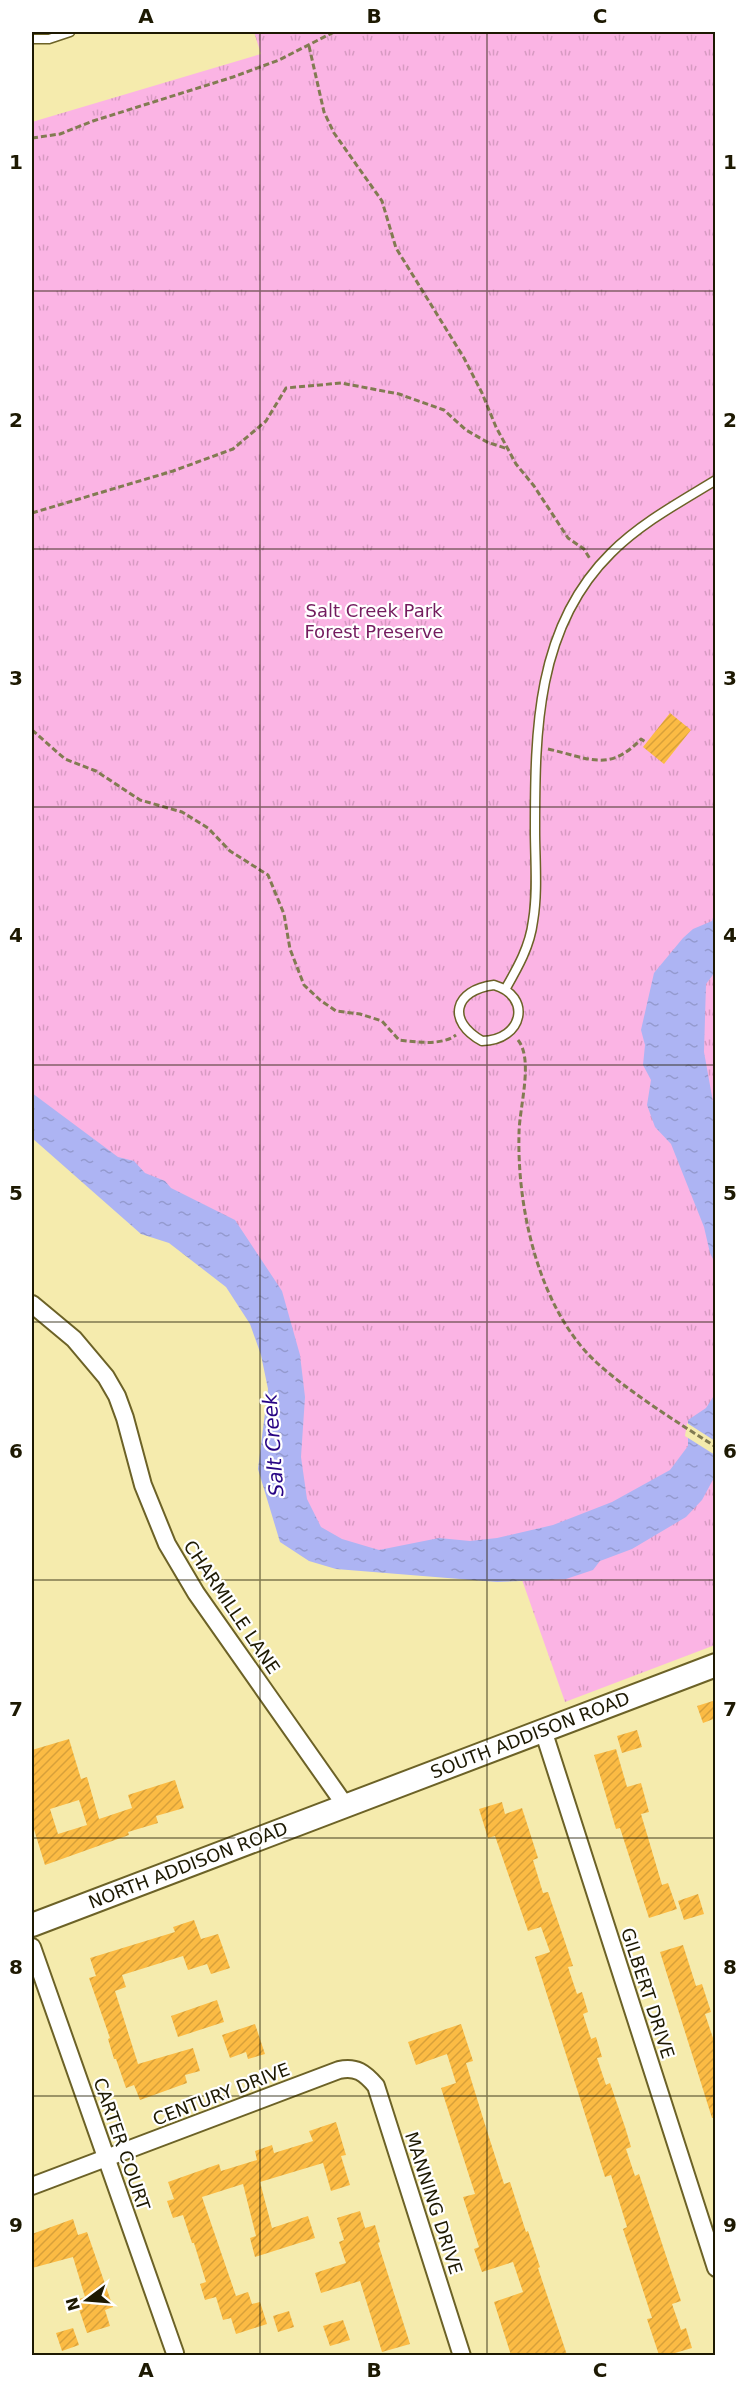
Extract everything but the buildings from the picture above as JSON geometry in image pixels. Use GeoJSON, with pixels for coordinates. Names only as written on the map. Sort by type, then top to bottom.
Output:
{"type":"FeatureCollection","features":[{"type":"Feature","properties":{"kind":"street","name":"CHARMILLE LANE"},"geometry":{"type":"LineString","coordinates":[[32,1304],[74,1339],[106,1377],[117,1396],[143,1485],[167,1544],[196,1593],[345,1805]]}},
{"type":"Feature","properties":{"kind":"street","name":"SOUTH ADDISON ROAD"},"geometry":{"type":"LineString","coordinates":[[345,1805],[716,1665]]}},
{"type":"Feature","properties":{"kind":"street","name":"GILBERT DRIVE"},"geometry":{"type":"LineString","coordinates":[[543,1730],[716,2268]]}},
{"type":"Feature","properties":{"kind":"street","name":"NORTH ADDISON ROAD"},"geometry":{"type":"LineString","coordinates":[[32,1925],[345,1805]]}},
{"type":"Feature","properties":{"kind":"street","name":"CARTER COURT"},"geometry":{"type":"LineString","coordinates":[[32,1947],[174,2354]]}},
{"type":"Feature","properties":{"kind":"street","name":"CENTURY DRIVE"},"geometry":{"type":"LineString","coordinates":[[32,2186],[339,2070],[358,2069]]}},
{"type":"Feature","properties":{"kind":"street","name":"MANNING DRIVE"},"geometry":{"type":"LineString","coordinates":[[358,2069],[376,2086],[462,2355]]}},
{"type":"Feature","properties":{"kind":"lane"},"geometry":{"type":"LineString","coordinates":[[32,39],[49,39],[70,32]]}},
{"type":"Feature","properties":{"kind":"lane"},"geometry":{"type":"LineString","coordinates":[[506,988],[523,957],[533,922],[538,714],[543,685],[563,621],[576,596],[596,568],[633,534],[716,480]]}},
{"type":"Feature","properties":{"kind":"lane"},"geometry":{"type":"LineString","coordinates":[[494,985],[506,988],[513,997],[519,1014],[512,1032],[501,1038],[482,1041],[464,1028],[459,1020],[458,1009],[462,1000],[470,992],[482,986],[494,985]]}},
{"type":"Feature","properties":{"kind":"path"},"geometry":{"type":"LineString","coordinates":[[32,138],[60,134],[93,121],[233,77],[279,60],[334,32]]}},
{"type":"Feature","properties":{"kind":"path"},"geometry":{"type":"LineString","coordinates":[[309,46],[324,112],[334,133],[382,201],[396,248],[464,358],[508,450],[568,538],[584,549],[596,568]]}},
{"type":"Feature","properties":{"kind":"path"},"geometry":{"type":"LineString","coordinates":[[32,513],[173,471],[233,449],[266,421],[286,388],[341,383],[399,394],[444,410],[466,430],[487,442],[508,450]]}},
{"type":"Feature","properties":{"kind":"path"},"geometry":{"type":"LineString","coordinates":[[32,730],[65,759],[96,771],[140,800],[183,812],[208,828],[230,851],[268,875],[284,914],[290,949],[304,985],[320,1000],[336,1011],[360,1014],[382,1021],[399,1040],[421,1042],[451,1038],[464,1028]]}},
{"type":"Feature","properties":{"kind":"path"},"geometry":{"type":"LineString","coordinates":[[536,747],[612,760],[629,751],[641,739],[647,743]]}},
{"type":"Feature","properties":{"kind":"path"},"geometry":{"type":"LineString","coordinates":[[512,1032],[522,1045],[525,1057],[519,1132],[522,1197],[539,1266],[551,1297],[566,1325],[595,1361],[716,1447]]}},
{"type":"Feature","properties":{"kind":"green space","name":"Salt Creek Park Forest Preserve"},"geometry":{"type":"Polygon","coordinates":[[[254,32],[715,32],[715,1645],[565,1702],[514,1557],[348,1559],[292,1510],[270,1312],[32,1120],[32,122],[261,54],[254,32]]]}},
{"type":"Feature","properties":{"kind":"water"},"geometry":{"type":"Polygon","coordinates":[[[715,910],[715,972],[706,984],[704,1052],[715,1113],[715,1263],[710,1253],[704,1227],[671,1144],[655,1127],[647,1105],[651,1080],[643,1065],[645,1045],[641,1030],[654,973],[693,929],[712,921],[715,910]]]}},
{"type":"Feature","properties":{"kind":"water","name":"Salt Creek"},"geometry":{"type":"Polygon","coordinates":[[[32,1093],[118,1157],[134,1161],[145,1173],[165,1181],[171,1188],[235,1220],[282,1291],[300,1355],[305,1397],[301,1457],[307,1499],[321,1527],[342,1539],[379,1550],[439,1538],[470,1541],[497,1538],[553,1525],[612,1502],[670,1470],[688,1446],[688,1420],[706,1408],[715,1394],[715,1476],[702,1500],[686,1517],[632,1549],[600,1561],[593,1570],[566,1579],[497,1582],[336,1569],[309,1561],[280,1542],[258,1469],[268,1389],[261,1355],[250,1324],[226,1287],[169,1243],[141,1234],[32,1138],[32,1093]]]}},
{"type":"Feature","properties":{"kind":"pier"},"geometry":{"type":"Polygon","coordinates":[[[687,1423],[715,1441],[715,1455],[685,1436],[687,1423]]]}}]}
